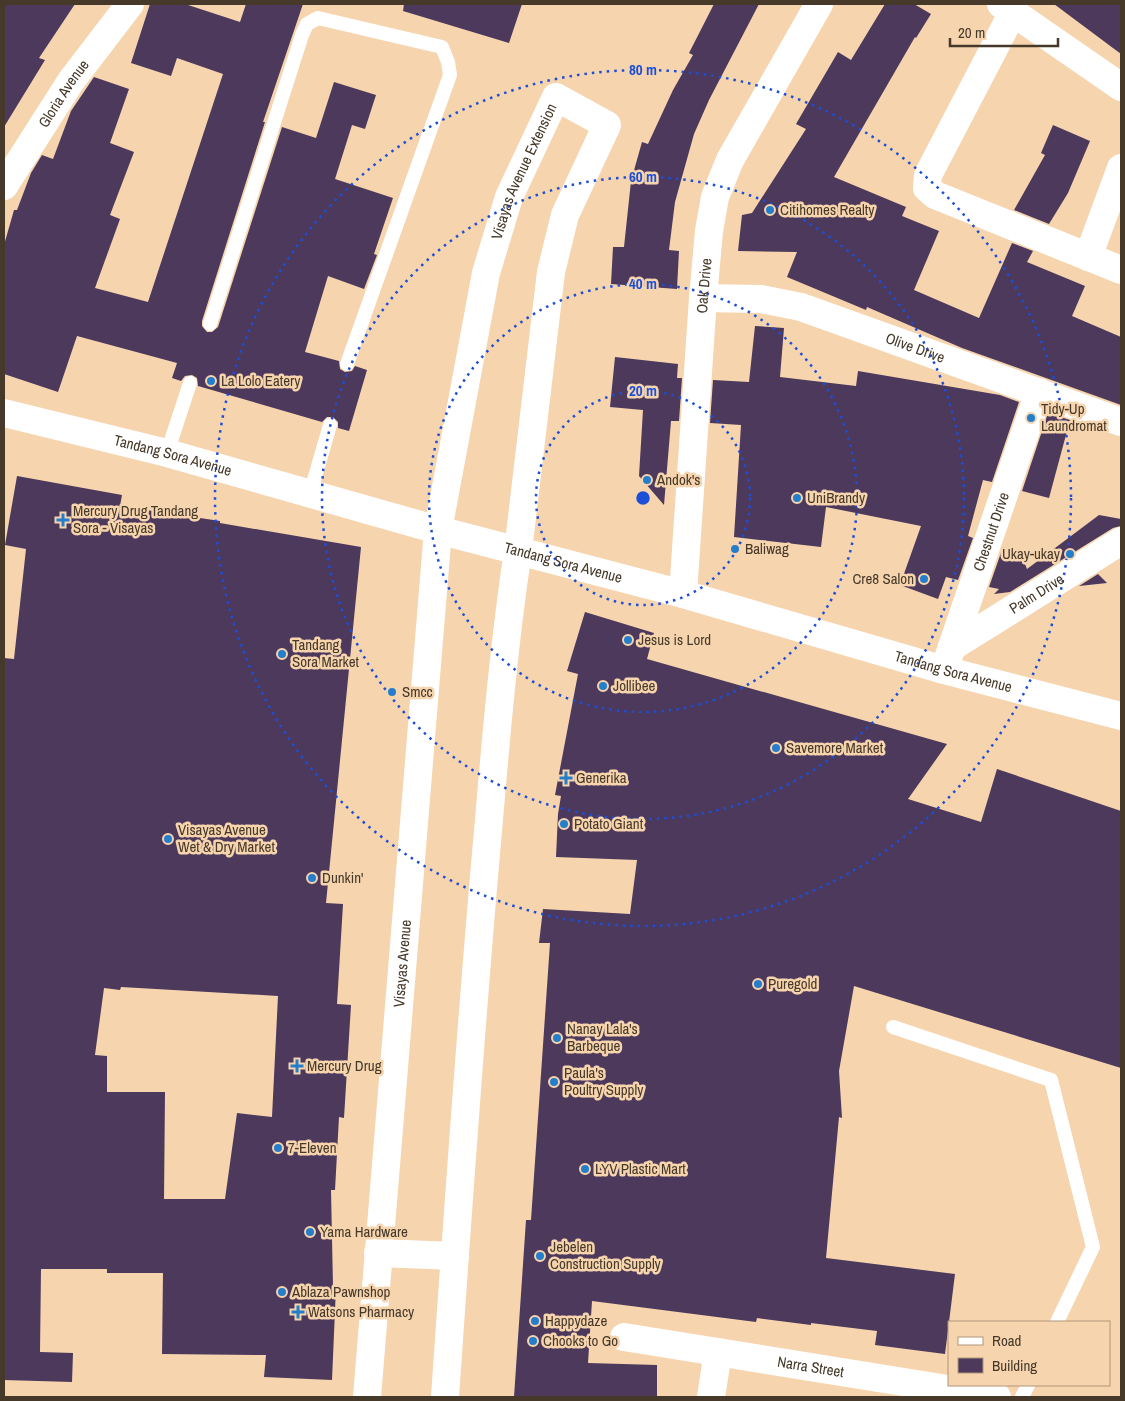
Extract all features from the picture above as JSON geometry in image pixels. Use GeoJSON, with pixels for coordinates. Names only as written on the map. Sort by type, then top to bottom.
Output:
{"type":"FeatureCollection","features":[{"type":"Feature","properties":{"kind":"street","name":"Gloria Avenue"},"geometry":{"type":"LineString","coordinates":[[4,186],[71,81],[130,4]]}},
{"type":"Feature","properties":{"kind":"street","name":"Oak Drive"},"geometry":{"type":"LineString","coordinates":[[682,594],[703,298],[709,232],[715,196],[730,160],[819,4]]}},
{"type":"Feature","properties":{"kind":"street"},"geometry":{"type":"LineString","coordinates":[[1121,87],[1007,8],[928,175],[927,188],[935,195],[1121,270]]}},
{"type":"Feature","properties":{"kind":"street","name":"Visayas Avenue Extension"},"geometry":{"type":"LineString","coordinates":[[438,530],[486,274],[509,197],[556,96],[607,125],[565,215],[551,272],[518,551]]}},
{"type":"Feature","properties":{"kind":"street"},"geometry":{"type":"LineString","coordinates":[[1088,257],[1121,168]]}},
{"type":"Feature","properties":{"kind":"street","name":"Olive Drive"},"geometry":{"type":"LineString","coordinates":[[703,298],[761,300],[801,307],[1121,422]]}},
{"type":"Feature","properties":{"kind":"street","name":"Chestnut Drive"},"geometry":{"type":"LineString","coordinates":[[948,658],[1039,392]]}},
{"type":"Feature","properties":{"kind":"street","name":"Tandang Sora Avenue"},"geometry":{"type":"LineString","coordinates":[[4,413],[167,453],[438,530],[682,594],[948,658],[1121,716]]}},
{"type":"Feature","properties":{"kind":"street","name":"Visayas Avenue"},"geometry":{"type":"LineString","coordinates":[[367,1397],[438,530]]}},
{"type":"Feature","properties":{"kind":"street","name":"Palm Drive"},"geometry":{"type":"LineString","coordinates":[[948,658],[1121,541]]}},
{"type":"Feature","properties":{"kind":"street"},"geometry":{"type":"LineString","coordinates":[[445,1397],[457,1205],[479,931],[503,668],[518,551]]}},
{"type":"Feature","properties":{"kind":"street"},"geometry":{"type":"LineString","coordinates":[[378,1252],[455,1256]]}},
{"type":"Feature","properties":{"kind":"street","name":"Narra Street"},"geometry":{"type":"LineString","coordinates":[[624,1337],[997,1397]]}},
{"type":"Feature","properties":{"kind":"street"},"geometry":{"type":"LineString","coordinates":[[711,1397],[718,1352]]}},
{"type":"Feature","properties":{"kind":"lane"},"geometry":{"type":"LineString","coordinates":[[210,324],[307,24],[318,18],[442,48],[448,62],[450,75],[347,364]]}},
{"type":"Feature","properties":{"kind":"lane"},"geometry":{"type":"LineString","coordinates":[[167,453],[190,384]]}},
{"type":"Feature","properties":{"kind":"lane"},"geometry":{"type":"LineString","coordinates":[[310,494],[330,425]]}},
{"type":"Feature","properties":{"kind":"lane"},"geometry":{"type":"LineString","coordinates":[[893,1026],[1051,1080],[1093,1247],[1058,1321]]}},
{"type":"Feature","properties":{"kind":"building"},"geometry":{"type":"Polygon","coordinates":[[[4,4],[75,4],[39,58],[45,60],[4,127],[4,4]]]}},
{"type":"Feature","properties":{"kind":"building"},"geometry":{"type":"Polygon","coordinates":[[[150,4],[185,4],[240,22],[246,4],[303,4],[263,122],[265,122],[202,321],[202,326],[207,332],[212,332],[218,327],[282,127],[316,138],[334,82],[376,95],[365,129],[352,125],[335,179],[393,198],[374,254],[377,255],[364,289],[328,276],[305,352],[339,361],[340,369],[345,372],[352,371],[355,366],[367,370],[349,431],[338,428],[338,422],[333,417],[327,417],[322,422],[198,386],[197,378],[192,375],[185,376],[181,381],[172,378],[177,363],[77,336],[58,392],[4,374],[4,245],[14,210],[17,210],[31,173],[42,155],[53,159],[71,111],[94,77],[129,89],[110,143],[134,152],[110,215],[120,219],[95,288],[148,302],[223,74],[177,58],[171,76],[131,63],[150,4]]]}},
{"type":"Feature","properties":{"kind":"building"},"geometry":{"type":"Polygon","coordinates":[[[404,4],[522,4],[509,43],[403,11],[404,4]]]}},
{"type":"Feature","properties":{"kind":"building"},"geometry":{"type":"Polygon","coordinates":[[[714,4],[759,4],[709,100],[694,134],[675,202],[669,250],[679,251],[677,289],[611,284],[613,247],[624,247],[631,181],[642,142],[648,144],[673,90],[693,55],[689,53],[714,4]]]}},
{"type":"Feature","properties":{"kind":"building"},"geometry":{"type":"Polygon","coordinates":[[[885,4],[914,4],[931,14],[915,37],[834,177],[906,207],[902,216],[939,231],[914,290],[979,318],[1012,243],[1033,251],[1027,262],[1085,286],[1072,316],[1121,337],[1121,405],[962,348],[867,307],[866,310],[787,277],[797,252],[738,251],[742,215],[752,213],[806,129],[796,124],[838,52],[851,60],[885,4]]]}},
{"type":"Feature","properties":{"kind":"building"},"geometry":{"type":"Polygon","coordinates":[[[1054,4],[1121,4],[1121,54],[1054,4]]]}},
{"type":"Feature","properties":{"kind":"building"},"geometry":{"type":"Polygon","coordinates":[[[1053,125],[1090,141],[1068,193],[1049,224],[1014,210],[1045,155],[1041,153],[1053,125]]]}},
{"type":"Feature","properties":{"kind":"building"},"geometry":{"type":"Polygon","coordinates":[[[755,326],[784,328],[780,377],[856,386],[858,371],[1000,395],[1019,402],[992,482],[983,480],[968,536],[973,538],[958,580],[946,577],[938,599],[900,585],[921,526],[826,507],[821,547],[734,537],[741,425],[710,423],[713,380],[749,382],[755,326]]]}},
{"type":"Feature","properties":{"kind":"building"},"geometry":{"type":"Polygon","coordinates":[[[615,357],[678,364],[677,378],[682,378],[679,421],[671,421],[664,505],[639,476],[643,410],[610,407],[615,357]]]}},
{"type":"Feature","properties":{"kind":"building"},"geometry":{"type":"Polygon","coordinates":[[[1048,413],[1070,420],[1049,498],[1022,491],[1048,413]]]}},
{"type":"Feature","properties":{"kind":"building"},"geometry":{"type":"Polygon","coordinates":[[[17,476],[122,495],[120,506],[220,521],[220,523],[361,547],[326,903],[343,904],[337,1004],[351,1005],[344,1118],[339,1117],[335,1190],[331,1190],[333,1287],[336,1287],[332,1380],[264,1377],[266,1355],[162,1354],[163,1273],[107,1273],[107,1269],[41,1269],[40,1352],[73,1353],[72,1382],[4,1380],[4,658],[14,659],[26,549],[5,545],[17,476]],[[121,987],[120,990],[104,988],[95,1055],[107,1056],[107,1092],[165,1092],[164,1199],[225,1199],[237,1113],[272,1117],[278,996],[121,987]]]}},
{"type":"Feature","properties":{"kind":"building"},"geometry":{"type":"Polygon","coordinates":[[[1099,515],[1121,519],[1121,526],[1113,528],[1010,592],[994,594],[999,589],[989,587],[1003,547],[1020,552],[1027,569],[1099,515]]]}},
{"type":"Feature","properties":{"kind":"building"},"geometry":{"type":"Polygon","coordinates":[[[1098,574],[1107,583],[1079,586],[1098,574]]]}},
{"type":"Feature","properties":{"kind":"building"},"geometry":{"type":"Polygon","coordinates":[[[585,612],[654,633],[647,659],[947,744],[908,799],[981,822],[997,769],[1121,811],[1121,1068],[854,986],[839,1071],[842,1118],[839,1117],[826,1258],[955,1274],[945,1354],[875,1345],[877,1331],[757,1318],[756,1322],[592,1301],[588,1363],[657,1365],[657,1397],[514,1397],[526,1220],[531,1220],[550,943],[539,943],[543,909],[630,914],[637,860],[556,857],[558,814],[561,796],[555,795],[578,674],[567,671],[585,612]]]}},
{"type":"Feature","properties":{"kind":"place","name":"Citihomes Realty"},"geometry":{"type":"Point","coordinates":[770,210]}},
{"type":"Feature","properties":{"kind":"place","name":"La Lolo Eatery"},"geometry":{"type":"Point","coordinates":[211,381]}},
{"type":"Feature","properties":{"kind":"place","name":"Tidy-Up Laundromat"},"geometry":{"type":"Point","coordinates":[1031,418]}},
{"type":"Feature","properties":{"kind":"place","name":"Andok's"},"geometry":{"type":"Point","coordinates":[647,480]}},
{"type":"Feature","properties":{"kind":"place","name":"UniBrandy"},"geometry":{"type":"Point","coordinates":[797,498]}},
{"type":"Feature","properties":{"kind":"place","name":"Mercury Drug Tandang Sora - Visayas"},"geometry":{"type":"Point","coordinates":[63,520]}},
{"type":"Feature","properties":{"kind":"place","name":"Baliwag"},"geometry":{"type":"Point","coordinates":[735,549]}},
{"type":"Feature","properties":{"kind":"place","name":"Ukay-ukay"},"geometry":{"type":"Point","coordinates":[1070,554]}},
{"type":"Feature","properties":{"kind":"place","name":"Cre8 Salon"},"geometry":{"type":"Point","coordinates":[924,579]}},
{"type":"Feature","properties":{"kind":"place","name":"Jesus is Lord"},"geometry":{"type":"Point","coordinates":[628,640]}},
{"type":"Feature","properties":{"kind":"place","name":"Tandang Sora Market"},"geometry":{"type":"Point","coordinates":[282,654]}},
{"type":"Feature","properties":{"kind":"place","name":"Jollibee"},"geometry":{"type":"Point","coordinates":[603,686]}},
{"type":"Feature","properties":{"kind":"place","name":"Smcc"},"geometry":{"type":"Point","coordinates":[392,692]}},
{"type":"Feature","properties":{"kind":"place","name":"Savemore Market"},"geometry":{"type":"Point","coordinates":[776,748]}},
{"type":"Feature","properties":{"kind":"place","name":"Generika"},"geometry":{"type":"Point","coordinates":[566,778]}},
{"type":"Feature","properties":{"kind":"place","name":"Potato Giant"},"geometry":{"type":"Point","coordinates":[564,824]}},
{"type":"Feature","properties":{"kind":"place","name":"Visayas Avenue Wet & Dry Market"},"geometry":{"type":"Point","coordinates":[168,839]}},
{"type":"Feature","properties":{"kind":"place","name":"Dunkin'"},"geometry":{"type":"Point","coordinates":[312,878]}},
{"type":"Feature","properties":{"kind":"place","name":"Puregold"},"geometry":{"type":"Point","coordinates":[758,984]}},
{"type":"Feature","properties":{"kind":"place","name":"Nanay Lala's Barbeque"},"geometry":{"type":"Point","coordinates":[557,1038]}},
{"type":"Feature","properties":{"kind":"place","name":"Mercury Drug"},"geometry":{"type":"Point","coordinates":[297,1066]}},
{"type":"Feature","properties":{"kind":"place","name":"Paula's Poultry Supply"},"geometry":{"type":"Point","coordinates":[554,1082]}},
{"type":"Feature","properties":{"kind":"place","name":"7-Eleven"},"geometry":{"type":"Point","coordinates":[278,1148]}},
{"type":"Feature","properties":{"kind":"place","name":"LYV Plastic Mart"},"geometry":{"type":"Point","coordinates":[585,1169]}},
{"type":"Feature","properties":{"kind":"place","name":"Yama Hardware"},"geometry":{"type":"Point","coordinates":[310,1232]}},
{"type":"Feature","properties":{"kind":"place","name":"Jebelen Construction Supply"},"geometry":{"type":"Point","coordinates":[540,1256]}},
{"type":"Feature","properties":{"kind":"place","name":"Ablaza Pawnshop"},"geometry":{"type":"Point","coordinates":[282,1292]}},
{"type":"Feature","properties":{"kind":"place","name":"Watsons Pharmacy"},"geometry":{"type":"Point","coordinates":[298,1312]}},
{"type":"Feature","properties":{"kind":"place","name":"Happydaze"},"geometry":{"type":"Point","coordinates":[535,1321]}},
{"type":"Feature","properties":{"kind":"place","name":"Chooks to Go"},"geometry":{"type":"Point","coordinates":[533,1341]}}]}
